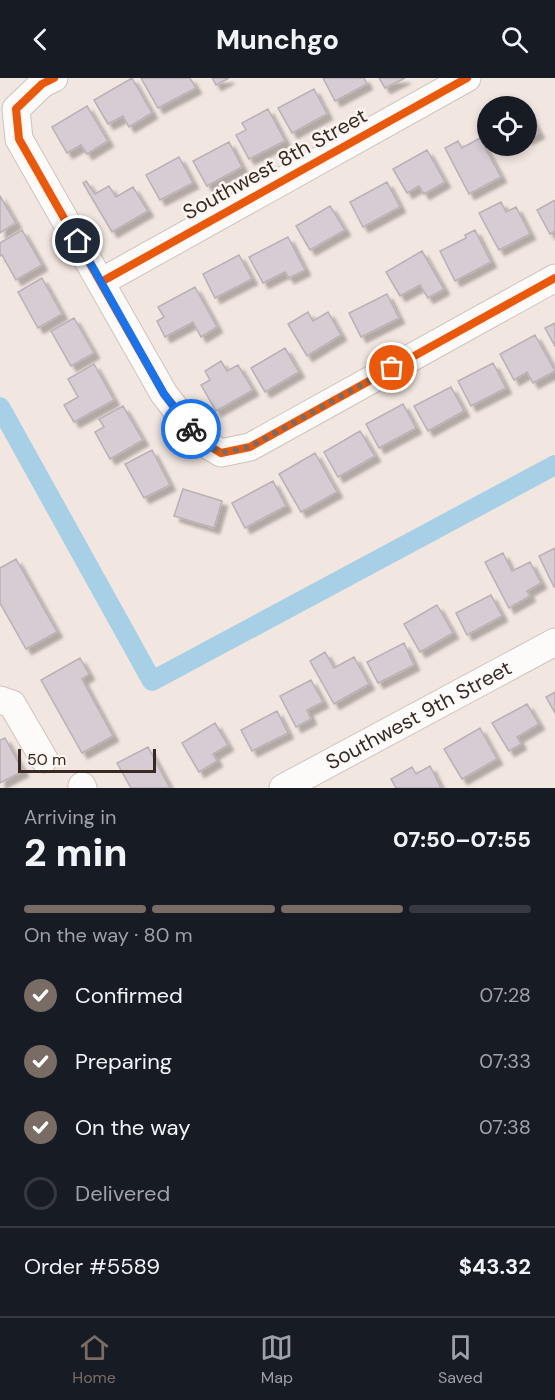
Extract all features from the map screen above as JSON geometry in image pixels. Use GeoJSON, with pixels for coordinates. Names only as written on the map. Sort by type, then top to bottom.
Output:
{"type":"FeatureCollection","features":[{"type":"Feature","properties":{"kind":"street"},"geometry":{"type":"LineString","coordinates":[[54,78],[42,84],[16,109],[19,139],[164,394],[201,441],[221,453],[250,447],[555,278]]}},
{"type":"Feature","properties":{"kind":"street","name":"Southwest 8th Street"},"geometry":{"type":"LineString","coordinates":[[101,282],[467,78]]}},
{"type":"Feature","properties":{"kind":"street","name":"Southwest 9th Street"},"geometry":{"type":"LineString","coordinates":[[283,788],[555,642]]}},
{"type":"Feature","properties":{"kind":"street"},"geometry":{"type":"LineString","coordinates":[[0,700],[12,704],[44,759]]}},
{"type":"Feature","properties":{"kind":"building"},"geometry":{"type":"Polygon","coordinates":[[[132,78],[152,113],[129,127],[123,116],[108,124],[94,100],[132,78]]]}},
{"type":"Feature","properties":{"kind":"building"},"geometry":{"type":"Polygon","coordinates":[[[141,78],[190,78],[196,88],[158,108],[141,78]]]}},
{"type":"Feature","properties":{"kind":"building"},"geometry":{"type":"Polygon","coordinates":[[[212,78],[229,78],[216,85],[212,78]]]}},
{"type":"Feature","properties":{"kind":"building"},"geometry":{"type":"Polygon","coordinates":[[[323,78],[364,78],[367,84],[335,101],[323,78]]]}},
{"type":"Feature","properties":{"kind":"building"},"geometry":{"type":"Polygon","coordinates":[[[379,78],[405,78],[385,88],[379,78]]]}},
{"type":"Feature","properties":{"kind":"building"},"geometry":{"type":"Polygon","coordinates":[[[314,89],[327,114],[292,133],[278,108],[314,89]]]}},
{"type":"Feature","properties":{"kind":"building"},"geometry":{"type":"Polygon","coordinates":[[[87,106],[108,141],[87,154],[81,145],[67,153],[52,127],[87,106]]]}},
{"type":"Feature","properties":{"kind":"building"},"geometry":{"type":"Polygon","coordinates":[[[268,109],[285,141],[249,159],[236,135],[246,130],[242,123],[268,109]]]}},
{"type":"Feature","properties":{"kind":"building"},"geometry":{"type":"Polygon","coordinates":[[[477,140],[477,156],[490,156],[501,177],[469,194],[445,148],[458,141],[462,148],[477,140]]]}},
{"type":"Feature","properties":{"kind":"building"},"geometry":{"type":"Polygon","coordinates":[[[229,142],[242,167],[207,186],[193,161],[229,142]]]}},
{"type":"Feature","properties":{"kind":"building"},"geometry":{"type":"Polygon","coordinates":[[[427,150],[445,182],[424,194],[419,186],[407,193],[393,169],[427,150]]]}},
{"type":"Feature","properties":{"kind":"building"},"geometry":{"type":"Polygon","coordinates":[[[179,157],[193,183],[160,200],[146,175],[179,157]]]}},
{"type":"Feature","properties":{"kind":"building"},"geometry":{"type":"Polygon","coordinates":[[[86,181],[95,194],[109,186],[116,197],[133,187],[148,211],[112,232],[83,183],[86,181]]]}},
{"type":"Feature","properties":{"kind":"building"},"geometry":{"type":"Polygon","coordinates":[[[387,182],[400,207],[363,227],[350,202],[387,182]]]}},
{"type":"Feature","properties":{"kind":"building"},"geometry":{"type":"Polygon","coordinates":[[[0,196],[16,223],[0,233],[0,196]]]}},
{"type":"Feature","properties":{"kind":"building"},"geometry":{"type":"Polygon","coordinates":[[[555,200],[555,231],[550,234],[537,210],[555,200]]]}},
{"type":"Feature","properties":{"kind":"building"},"geometry":{"type":"Polygon","coordinates":[[[501,202],[506,212],[516,207],[530,234],[499,250],[479,213],[501,202]]]}},
{"type":"Feature","properties":{"kind":"building"},"geometry":{"type":"Polygon","coordinates":[[[330,206],[345,230],[310,250],[296,226],[330,206]]]}},
{"type":"Feature","properties":{"kind":"building"},"geometry":{"type":"Polygon","coordinates":[[[22,230],[42,265],[16,280],[2,255],[0,256],[0,243],[22,230]]]}},
{"type":"Feature","properties":{"kind":"building"},"geometry":{"type":"Polygon","coordinates":[[[475,230],[491,262],[455,281],[440,251],[466,238],[465,235],[475,230]]]}},
{"type":"Feature","properties":{"kind":"building"},"geometry":{"type":"Polygon","coordinates":[[[288,237],[305,270],[289,278],[285,272],[263,283],[249,257],[288,237]]]}},
{"type":"Feature","properties":{"kind":"building"},"geometry":{"type":"Polygon","coordinates":[[[422,251],[444,289],[428,298],[420,285],[400,296],[386,272],[422,251]]]}},
{"type":"Feature","properties":{"kind":"building"},"geometry":{"type":"Polygon","coordinates":[[[239,255],[252,279],[215,298],[203,274],[239,255]]]}},
{"type":"Feature","properties":{"kind":"building"},"geometry":{"type":"Polygon","coordinates":[[[42,278],[62,314],[38,328],[18,292],[42,278]]]}},
{"type":"Feature","properties":{"kind":"building"},"geometry":{"type":"Polygon","coordinates":[[[195,287],[217,327],[201,337],[193,322],[165,337],[157,321],[164,317],[158,307],[195,287]]]}},
{"type":"Feature","properties":{"kind":"building"},"geometry":{"type":"Polygon","coordinates":[[[387,294],[399,318],[361,337],[349,313],[387,294]]]}},
{"type":"Feature","properties":{"kind":"building"},"geometry":{"type":"Polygon","coordinates":[[[308,312],[313,321],[328,312],[341,335],[307,356],[288,324],[308,312]]]}},
{"type":"Feature","properties":{"kind":"building"},"geometry":{"type":"Polygon","coordinates":[[[74,318],[94,353],[71,366],[51,331],[74,318]]]}},
{"type":"Feature","properties":{"kind":"building"},"geometry":{"type":"Polygon","coordinates":[[[555,323],[555,346],[545,328],[555,323]]]}},
{"type":"Feature","properties":{"kind":"building"},"geometry":{"type":"Polygon","coordinates":[[[535,335],[555,371],[533,383],[527,372],[514,380],[500,354],[535,335]]]}},
{"type":"Feature","properties":{"kind":"building"},"geometry":{"type":"Polygon","coordinates":[[[285,348],[299,372],[265,392],[251,368],[285,348]]]}},
{"type":"Feature","properties":{"kind":"building"},"geometry":{"type":"Polygon","coordinates":[[[221,361],[227,371],[238,365],[253,390],[216,411],[201,385],[210,380],[205,371],[221,361]]]}},
{"type":"Feature","properties":{"kind":"building"},"geometry":{"type":"Polygon","coordinates":[[[493,363],[506,388],[471,406],[458,381],[493,363]]]}},
{"type":"Feature","properties":{"kind":"building"},"geometry":{"type":"Polygon","coordinates":[[[94,364],[114,400],[74,422],[64,405],[78,397],[68,379],[94,364]]]}},
{"type":"Feature","properties":{"kind":"building"},"geometry":{"type":"Polygon","coordinates":[[[451,387],[464,411],[428,431],[414,406],[451,387]]]}},
{"type":"Feature","properties":{"kind":"building"},"geometry":{"type":"Polygon","coordinates":[[[403,404],[416,428],[379,448],[366,424],[403,404]]]}},
{"type":"Feature","properties":{"kind":"building"},"geometry":{"type":"Polygon","coordinates":[[[123,406],[143,440],[110,459],[95,432],[104,427],[99,419],[123,406]]]}},
{"type":"Feature","properties":{"kind":"building"},"geometry":{"type":"Polygon","coordinates":[[[360,431],[375,456],[338,477],[324,452],[360,431]]]}},
{"type":"Feature","properties":{"kind":"building"},"geometry":{"type":"Polygon","coordinates":[[[152,450],[170,485],[144,498],[125,464],[152,450]]]}},
{"type":"Feature","properties":{"kind":"building"},"geometry":{"type":"Polygon","coordinates":[[[315,453],[337,492],[301,512],[279,474],[315,453]]]}},
{"type":"Feature","properties":{"kind":"building"},"geometry":{"type":"Polygon","coordinates":[[[273,481],[286,506],[245,528],[232,503],[273,481]]]}},
{"type":"Feature","properties":{"kind":"building"},"geometry":{"type":"Polygon","coordinates":[[[183,489],[222,501],[214,528],[174,516],[183,489]]]}},
{"type":"Feature","properties":{"kind":"building"},"geometry":{"type":"Polygon","coordinates":[[[555,548],[555,586],[554,587],[539,556],[555,548]]]}},
{"type":"Feature","properties":{"kind":"building"},"geometry":{"type":"Polygon","coordinates":[[[503,553],[512,571],[530,562],[541,583],[527,591],[530,596],[509,608],[485,562],[503,553]]]}},
{"type":"Feature","properties":{"kind":"building"},"geometry":{"type":"Polygon","coordinates":[[[16,559],[57,632],[26,649],[0,603],[0,568],[16,559]]]}},
{"type":"Feature","properties":{"kind":"building"},"geometry":{"type":"Polygon","coordinates":[[[491,595],[502,616],[467,635],[456,613],[491,595]]]}},
{"type":"Feature","properties":{"kind":"building"},"geometry":{"type":"Polygon","coordinates":[[[437,605],[453,633],[420,652],[404,624],[437,605]]]}},
{"type":"Feature","properties":{"kind":"building"},"geometry":{"type":"Polygon","coordinates":[[[404,643],[414,665],[378,683],[367,662],[404,643]]]}},
{"type":"Feature","properties":{"kind":"building"},"geometry":{"type":"Polygon","coordinates":[[[325,652],[334,668],[354,657],[369,684],[334,704],[310,661],[325,652]]]}},
{"type":"Feature","properties":{"kind":"building"},"geometry":{"type":"Polygon","coordinates":[[[80,658],[89,674],[82,679],[113,736],[82,753],[41,680],[80,658]]]}},
{"type":"Feature","properties":{"kind":"building"},"geometry":{"type":"Polygon","coordinates":[[[311,680],[323,702],[307,710],[311,719],[296,727],[280,696],[311,680]]]}},
{"type":"Feature","properties":{"kind":"building"},"geometry":{"type":"Polygon","coordinates":[[[555,692],[555,713],[546,697],[555,692]]]}},
{"type":"Feature","properties":{"kind":"building"},"geometry":{"type":"Polygon","coordinates":[[[527,704],[539,724],[517,737],[521,744],[509,751],[492,723],[527,704]]]}},
{"type":"Feature","properties":{"kind":"building"},"geometry":{"type":"Polygon","coordinates":[[[277,711],[288,733],[252,751],[241,730],[277,711]]]}},
{"type":"Feature","properties":{"kind":"building"},"geometry":{"type":"Polygon","coordinates":[[[215,723],[228,745],[213,754],[217,761],[199,772],[182,743],[215,723]]]}},
{"type":"Feature","properties":{"kind":"building"},"geometry":{"type":"Polygon","coordinates":[[[480,728],[497,759],[462,779],[444,749],[480,728]]]}},
{"type":"Feature","properties":{"kind":"building"},"geometry":{"type":"Polygon","coordinates":[[[5,738],[23,771],[0,783],[0,740],[5,738]]]}},
{"type":"Feature","properties":{"kind":"building"},"geometry":{"type":"Polygon","coordinates":[[[148,747],[170,788],[131,788],[117,763],[148,747]]]}},
{"type":"Feature","properties":{"kind":"building"},"geometry":{"type":"Polygon","coordinates":[[[430,766],[441,788],[396,788],[391,779],[412,767],[416,774],[430,766]]]}},
{"type":"Feature","properties":{"kind":"waterway"},"geometry":{"type":"LineString","coordinates":[[0,407],[152,681],[555,465]]}},
{"type":"Feature","properties":{"kind":"cycle path"},"geometry":{"type":"LineString","coordinates":[[54,78],[42,84],[16,109],[19,139],[164,394],[201,441],[221,453],[250,447],[555,278]]}},
{"type":"Feature","properties":{"kind":"cycle path"},"geometry":{"type":"LineString","coordinates":[[101,282],[467,78]]}},
{"type":"Feature","properties":{"kind":"way so far"},"geometry":{"type":"LineString","coordinates":[[191,429],[201,441],[221,453],[250,447],[392,368]]}},
{"type":"Feature","properties":{"kind":"route"},"geometry":{"type":"LineString","coordinates":[[78,241],[164,394],[191,429]]}}]}
